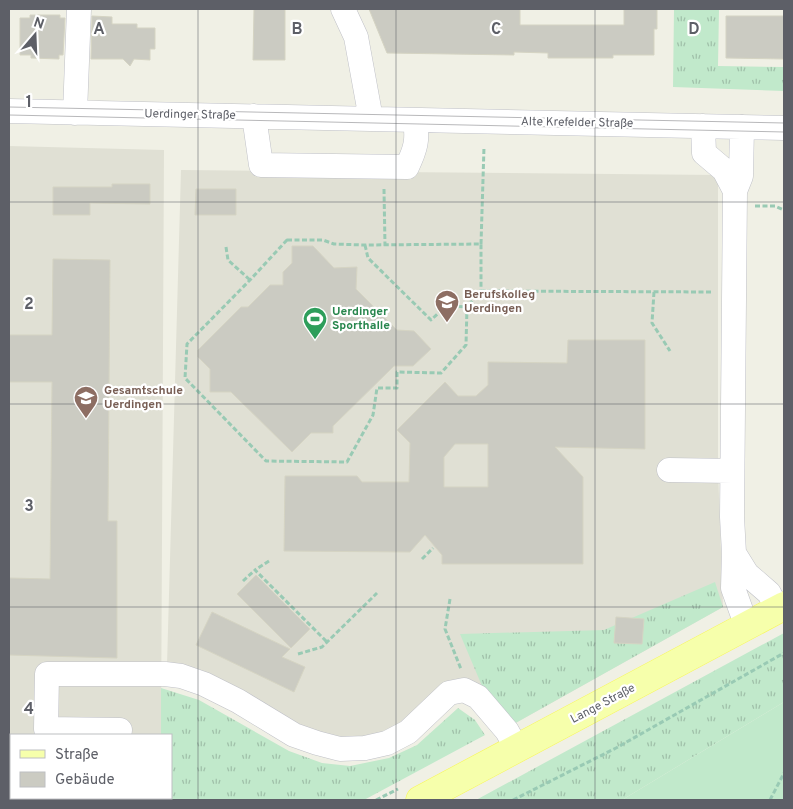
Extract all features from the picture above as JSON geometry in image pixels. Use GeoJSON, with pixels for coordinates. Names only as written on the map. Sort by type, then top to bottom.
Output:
{"type":"FeatureCollection","features":[{"type":"Feature","properties":{"kind":"main road","name":"Lange Straße"},"geometry":{"type":"LineString","coordinates":[[420,800],[781,608]]}},
{"type":"Feature","properties":{"kind":"street"},"geometry":{"type":"LineString","coordinates":[[75,113],[79,9]]}},
{"type":"Feature","properties":{"kind":"street"},"geometry":{"type":"LineString","coordinates":[[343,9],[356,37],[370,119]]}},
{"type":"Feature","properties":{"kind":"street","name":"Uerdinger Straße"},"geometry":{"type":"LineString","coordinates":[[9,111],[370,119]]}},
{"type":"Feature","properties":{"kind":"street"},"geometry":{"type":"LineString","coordinates":[[254,116],[261,165],[407,167],[418,136],[415,120]]}},
{"type":"Feature","properties":{"kind":"street","name":"Alte Krefelder Straße"},"geometry":{"type":"LineString","coordinates":[[370,119],[784,128]]}},
{"type":"Feature","properties":{"kind":"street"},"geometry":{"type":"LineString","coordinates":[[703,126],[704,153],[724,170],[735,198]]}},
{"type":"Feature","properties":{"kind":"street"},"geometry":{"type":"LineString","coordinates":[[742,127],[741,176],[735,198],[732,517],[733,588],[747,627]]}},
{"type":"Feature","properties":{"kind":"street"},"geometry":{"type":"LineString","coordinates":[[669,470],[732,470]]}},
{"type":"Feature","properties":{"kind":"street"},"geometry":{"type":"LineString","coordinates":[[734,553],[747,574],[769,593],[781,608]]}},
{"type":"Feature","properties":{"kind":"street"},"geometry":{"type":"LineString","coordinates":[[120,730],[46,729],[47,674],[164,674],[181,676],[204,684],[238,701],[294,735],[340,749],[365,748],[387,743],[408,732],[449,694],[464,690],[478,697],[507,731],[517,749]]}},
{"type":"Feature","properties":{"kind":"path"},"geometry":{"type":"LineString","coordinates":[[481,244],[365,246],[334,244],[323,240],[287,240],[187,344],[185,378],[266,461],[347,462],[373,415],[377,388],[397,388],[397,372],[440,373],[466,345],[467,307],[481,290],[484,147]]}},
{"type":"Feature","properties":{"kind":"path"},"geometry":{"type":"LineString","coordinates":[[384,197],[385,246]]}},
{"type":"Feature","properties":{"kind":"path"},"geometry":{"type":"LineString","coordinates":[[735,198],[775,206],[784,210]]}},
{"type":"Feature","properties":{"kind":"path"},"geometry":{"type":"LineString","coordinates":[[365,246],[368,258],[431,320],[446,306],[467,307]]}},
{"type":"Feature","properties":{"kind":"path"},"geometry":{"type":"LineString","coordinates":[[226,247],[228,260],[250,280]]}},
{"type":"Feature","properties":{"kind":"path"},"geometry":{"type":"LineString","coordinates":[[481,290],[734,293]]}},
{"type":"Feature","properties":{"kind":"path"},"geometry":{"type":"LineString","coordinates":[[654,292],[652,323],[670,351]]}},
{"type":"Feature","properties":{"kind":"path"},"geometry":{"type":"LineString","coordinates":[[422,559],[433,548]]}},
{"type":"Feature","properties":{"kind":"path"},"geometry":{"type":"LineString","coordinates":[[243,582],[269,561]]}},
{"type":"Feature","properties":{"kind":"path"},"geometry":{"type":"LineString","coordinates":[[256,570],[327,642]]}},
{"type":"Feature","properties":{"kind":"path"},"geometry":{"type":"LineString","coordinates":[[298,654],[322,647],[377,593]]}},
{"type":"Feature","properties":{"kind":"path"},"geometry":{"type":"LineString","coordinates":[[450,599],[445,629],[461,669],[464,690]]}},
{"type":"Feature","properties":{"kind":"path"},"geometry":{"type":"LineString","coordinates":[[514,800],[616,748],[784,653]]}},
{"type":"Feature","properties":{"kind":"path"},"geometry":{"type":"LineString","coordinates":[[770,800],[784,773]]}},
{"type":"Feature","properties":{"kind":"shaded area","name":"Gesamtschule Uerdingen"},"geometry":{"type":"Polygon","coordinates":[[[9,146],[164,150],[161,734],[10,734],[9,791],[9,146]]]}},
{"type":"Feature","properties":{"kind":"shaded area","name":"Berufskolleg Uerdingen"},"geometry":{"type":"Polygon","coordinates":[[[181,170],[718,175],[718,470],[723,607],[512,725],[482,686],[361,741],[317,736],[167,665],[181,170]]]}},
{"type":"Feature","properties":{"kind":"green space"},"geometry":{"type":"Polygon","coordinates":[[[674,9],[719,9],[718,66],[784,67],[784,91],[673,87],[674,9]]]}},
{"type":"Feature","properties":{"kind":"green space"},"geometry":{"type":"Polygon","coordinates":[[[715,582],[723,607],[512,725],[482,686],[460,634],[604,630],[715,582]]]}},
{"type":"Feature","properties":{"kind":"green space"},"geometry":{"type":"Polygon","coordinates":[[[784,633],[784,702],[622,800],[476,800],[784,633]]]}},
{"type":"Feature","properties":{"kind":"green space"},"geometry":{"type":"Polygon","coordinates":[[[161,688],[199,700],[289,751],[322,763],[350,766],[389,758],[417,745],[458,708],[475,720],[485,735],[364,800],[9,800],[10,790],[10,799],[172,799],[172,734],[161,734],[161,688]]]}},
{"type":"Feature","properties":{"kind":"green space"},"geometry":{"type":"Polygon","coordinates":[[[784,702],[784,800],[622,800],[784,702]]]}},
{"type":"Feature","properties":{"kind":"building"},"geometry":{"type":"Polygon","coordinates":[[[254,9],[285,9],[285,60],[253,60],[254,9]]]}},
{"type":"Feature","properties":{"kind":"building"},"geometry":{"type":"Polygon","coordinates":[[[369,9],[520,9],[520,25],[624,25],[624,9],[657,9],[657,29],[654,29],[654,55],[613,55],[613,58],[548,58],[548,53],[514,52],[514,55],[387,53],[369,9]]]}},
{"type":"Feature","properties":{"kind":"building"},"geometry":{"type":"Polygon","coordinates":[[[30,15],[60,15],[60,18],[65,18],[63,55],[59,55],[59,59],[31,58],[31,55],[20,55],[20,18],[30,18],[30,15]]]}},
{"type":"Feature","properties":{"kind":"building"},"geometry":{"type":"Polygon","coordinates":[[[92,16],[112,17],[112,24],[137,24],[137,28],[155,28],[155,49],[150,49],[150,60],[134,59],[130,66],[123,59],[91,59],[92,16]]]}},
{"type":"Feature","properties":{"kind":"building"},"geometry":{"type":"Polygon","coordinates":[[[726,16],[784,16],[784,59],[726,58],[726,16]]]}},
{"type":"Feature","properties":{"kind":"building"},"geometry":{"type":"Polygon","coordinates":[[[112,184],[150,184],[150,204],[90,203],[90,215],[53,215],[53,187],[112,187],[112,184]]]}},
{"type":"Feature","properties":{"kind":"building"},"geometry":{"type":"Polygon","coordinates":[[[196,189],[236,189],[236,215],[195,215],[196,189]]]}},
{"type":"Feature","properties":{"kind":"building","name":"Uerdinger Sporthalle"},"geometry":{"type":"Polygon","coordinates":[[[292,246],[313,246],[334,268],[357,267],[356,289],[397,330],[414,331],[431,349],[413,366],[394,366],[333,426],[333,433],[311,433],[292,452],[231,392],[210,392],[210,369],[198,357],[198,350],[241,307],[248,307],[270,285],[283,285],[283,272],[292,263],[292,246]]]}},
{"type":"Feature","properties":{"kind":"building"},"geometry":{"type":"Polygon","coordinates":[[[53,259],[110,260],[108,521],[117,521],[117,658],[9,655],[9,578],[50,579],[52,382],[9,382],[9,335],[52,335],[53,259]]]}},
{"type":"Feature","properties":{"kind":"building"},"geometry":{"type":"Polygon","coordinates":[[[568,340],[645,340],[645,449],[555,447],[583,477],[583,564],[442,564],[442,555],[425,535],[410,552],[284,551],[285,476],[357,476],[362,482],[409,482],[410,443],[397,430],[445,382],[458,396],[476,396],[488,385],[488,362],[567,363],[568,340]],[[455,444],[444,457],[444,487],[488,487],[488,444],[455,444]]]}},
{"type":"Feature","properties":{"kind":"building"},"geometry":{"type":"Polygon","coordinates":[[[256,575],[310,629],[291,648],[237,594],[256,575]]]}},
{"type":"Feature","properties":{"kind":"building"},"geometry":{"type":"Polygon","coordinates":[[[212,612],[290,649],[282,657],[305,667],[294,692],[196,645],[212,612]]]}},
{"type":"Feature","properties":{"kind":"building"},"geometry":{"type":"Polygon","coordinates":[[[616,617],[644,619],[642,644],[614,643],[616,617]]]}},
{"type":"Feature","properties":{"kind":"tram line"},"geometry":{"type":"LineString","coordinates":[[9,107],[784,123]]}},
{"type":"Feature","properties":{"kind":"tram line"},"geometry":{"type":"LineString","coordinates":[[9,115],[784,132]]}},
{"type":"Feature","properties":{"kind":"place","name":"Berufskolleg Uerdingen"},"geometry":{"type":"Point","coordinates":[447,323]}},
{"type":"Feature","properties":{"kind":"place","name":"Uerdinger Sporthalle"},"geometry":{"type":"Point","coordinates":[315,340]}},
{"type":"Feature","properties":{"kind":"place","name":"Gesamtschule Uerdingen"},"geometry":{"type":"Point","coordinates":[86,419]}}]}
